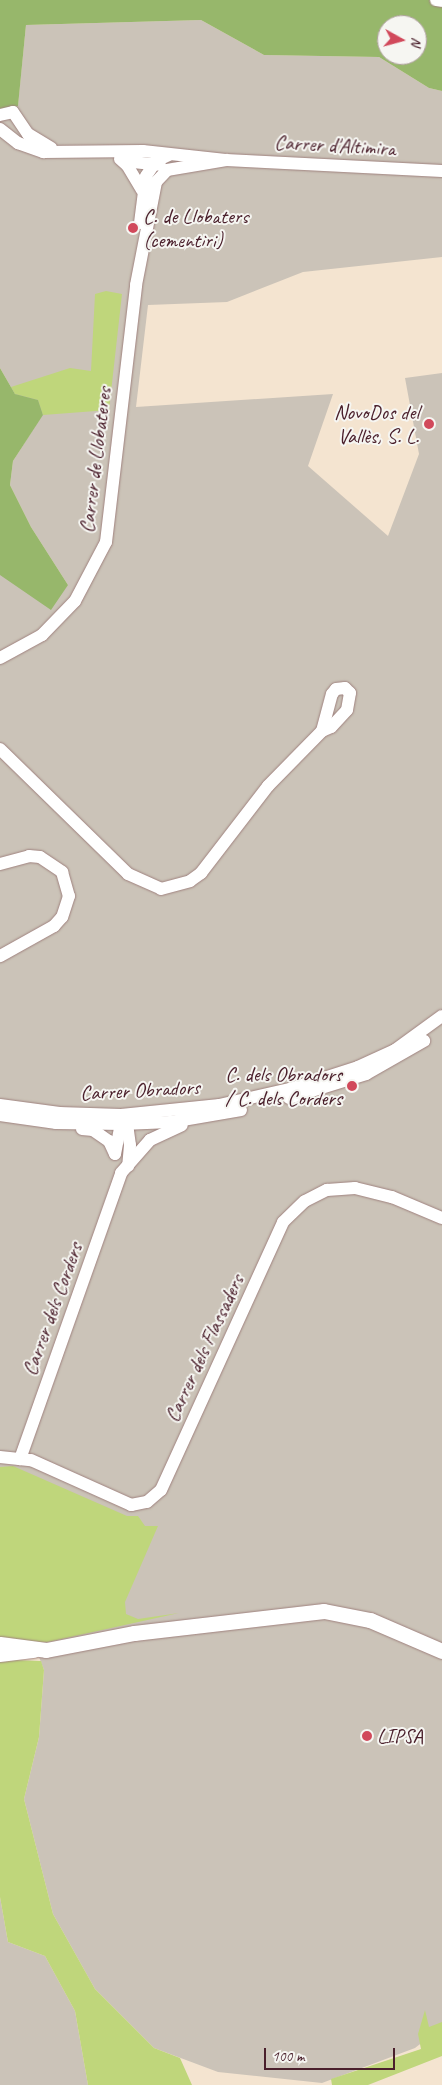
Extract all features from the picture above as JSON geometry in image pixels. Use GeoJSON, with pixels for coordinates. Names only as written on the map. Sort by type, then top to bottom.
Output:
{"type":"FeatureCollection","features":[{"type":"Feature","properties":{"kind":"main road"},"geometry":{"type":"LineString","coordinates":[[0,1644],[46,1650],[134,1633],[324,1611],[370,1620],[442,1651]]}},
{"type":"Feature","properties":{"kind":"street"},"geometry":{"type":"LineString","coordinates":[[436,0],[442,1]]}},
{"type":"Feature","properties":{"kind":"street"},"geometry":{"type":"LineString","coordinates":[[0,115],[7,111],[17,115],[14,128],[1,130]]}},
{"type":"Feature","properties":{"kind":"street","name":"Carrer d'Altimira"},"geometry":{"type":"LineString","coordinates":[[17,115],[28,134],[42,145],[58,151]]}},
{"type":"Feature","properties":{"kind":"street","name":"Carrer d'Altimira"},"geometry":{"type":"LineString","coordinates":[[1,130],[31,149],[112,153],[136,151],[153,169]]}},
{"type":"Feature","properties":{"kind":"street","name":"Carrer d'Altimira"},"geometry":{"type":"LineString","coordinates":[[112,153],[123,161],[142,190]]}},
{"type":"Feature","properties":{"kind":"street","name":"Carrer d'Altimira"},"geometry":{"type":"LineString","coordinates":[[153,169],[169,155],[226,160],[442,171]]}},
{"type":"Feature","properties":{"kind":"street","name":"Carrer d'Altimira"},"geometry":{"type":"LineString","coordinates":[[123,161],[153,169],[166,170],[196,163],[226,160]]}},
{"type":"Feature","properties":{"kind":"street","name":"Carrer de Llobateres"},"geometry":{"type":"LineString","coordinates":[[141,253],[142,190],[153,169]]}},
{"type":"Feature","properties":{"kind":"street","name":"Carrer de Llobateres"},"geometry":{"type":"LineString","coordinates":[[0,658],[42,635],[75,601],[106,542],[153,169]]}},
{"type":"Feature","properties":{"kind":"street"},"geometry":{"type":"LineString","coordinates":[[0,748],[128,874],[161,889],[190,882],[200,873],[268,786],[322,731]]}},
{"type":"Feature","properties":{"kind":"street"},"geometry":{"type":"LineString","coordinates":[[0,864],[29,856],[40,857],[62,872],[69,896],[62,917],[54,926],[0,956]]}},
{"type":"Feature","properties":{"kind":"street","name":"Carrer Obradors"},"geometry":{"type":"LineString","coordinates":[[0,1105],[36,1111],[121,1115],[190,1110],[290,1089],[374,1062],[415,1037],[442,1016]]}},
{"type":"Feature","properties":{"kind":"street"},"geometry":{"type":"LineString","coordinates":[[253,1107],[259,1102],[402,1052],[442,1022]]}},
{"type":"Feature","properties":{"kind":"street"},"geometry":{"type":"LineString","coordinates":[[56,1123],[123,1125],[208,1117],[253,1107],[366,1074],[406,1054],[442,1027]]}},
{"type":"Feature","properties":{"kind":"street"},"geometry":{"type":"LineString","coordinates":[[115,1154],[120,1128],[123,1125],[134,1119],[181,1116],[190,1110]]}},
{"type":"Feature","properties":{"kind":"street"},"geometry":{"type":"LineString","coordinates":[[36,1111],[48,1116],[117,1119],[123,1125]]}},
{"type":"Feature","properties":{"kind":"street"},"geometry":{"type":"LineString","coordinates":[[0,1115],[93,1130],[109,1141],[124,1169]]}},
{"type":"Feature","properties":{"kind":"street","name":"Carrer dels Corders"},"geometry":{"type":"LineString","coordinates":[[124,1169],[150,1140],[171,1128],[208,1117]]}},
{"type":"Feature","properties":{"kind":"street","name":"Carrer dels Corders"},"geometry":{"type":"LineString","coordinates":[[20,1459],[124,1169],[130,1145],[128,1131],[123,1125]]}},
{"type":"Feature","properties":{"kind":"street","name":"Carrer dels Flassaders"},"geometry":{"type":"LineString","coordinates":[[0,1456],[31,1460],[131,1505],[147,1502],[161,1490],[283,1222],[305,1201],[327,1190],[355,1188],[392,1197],[442,1218]]}},
{"type":"Feature","properties":{"kind":"street"},"geometry":{"type":"LineString","coordinates":[[0,1656],[46,1650]]}},
{"type":"Feature","properties":{"kind":"shaded area"},"geometry":{"type":"Polygon","coordinates":[[[201,20],[264,55],[377,57],[377,65],[392,65],[429,88],[442,91],[442,257],[303,272],[227,302],[148,305],[136,407],[333,394],[308,466],[388,536],[419,454],[405,378],[442,373],[442,2027],[415,2048],[322,2083],[218,2072],[154,2048],[95,1989],[53,1914],[24,1799],[39,1737],[44,1670],[39,1657],[0,1631],[0,574],[68,585],[31,527],[10,485],[13,461],[43,414],[15,394],[0,368],[0,110],[18,105],[26,25],[201,20]]]}},
{"type":"Feature","properties":{"kind":"shaded area"},"geometry":{"type":"Polygon","coordinates":[[[0,1897],[8,1942],[45,1956],[75,2011],[88,2085],[0,2085],[0,1897]]]}},
{"type":"Feature","properties":{"kind":"green space"},"geometry":{"type":"Polygon","coordinates":[[[0,0],[442,0],[442,91],[429,88],[392,65],[427,65],[427,15],[377,15],[377,57],[264,55],[201,20],[26,25],[18,106],[0,110],[0,0]]]}},
{"type":"Feature","properties":{"kind":"green space"},"geometry":{"type":"Polygon","coordinates":[[[106,291],[122,294],[109,410],[43,415],[38,400],[15,394],[11,387],[70,368],[91,371],[95,294],[106,291]]]}},
{"type":"Feature","properties":{"kind":"green space"},"geometry":{"type":"Polygon","coordinates":[[[0,368],[15,394],[38,400],[43,415],[13,461],[10,485],[31,527],[68,585],[51,610],[0,575],[0,368]]]}},
{"type":"Feature","properties":{"kind":"green space"},"geometry":{"type":"Polygon","coordinates":[[[13,1466],[127,1516],[138,1516],[145,1526],[158,1526],[125,1602],[126,1614],[138,1619],[179,1613],[48,1642],[25,1643],[0,1637],[0,1467],[13,1466]]]}},
{"type":"Feature","properties":{"kind":"green space"},"geometry":{"type":"Polygon","coordinates":[[[14,1660],[41,1661],[44,1670],[39,1737],[24,1799],[53,1914],[95,1989],[154,2048],[180,2058],[192,2085],[88,2085],[75,2011],[45,1956],[8,1942],[0,1897],[0,1662],[14,1660]]]}},
{"type":"Feature","properties":{"kind":"green space"},"geometry":{"type":"Polygon","coordinates":[[[425,2010],[429,2027],[442,2022],[442,2056],[368,2085],[332,2085],[331,2079],[421,2049],[418,2034],[425,2010]]]}},
{"type":"Feature","properties":{"kind":"place","name":"C. de Llobaters (cementiri)"},"geometry":{"type":"Point","coordinates":[133,228]}},
{"type":"Feature","properties":{"kind":"place","name":"NovoDos del Vallès, S. L."},"geometry":{"type":"Point","coordinates":[429,424]}},
{"type":"Feature","properties":{"kind":"place","name":"C. dels Obradors / C. dels Corders"},"geometry":{"type":"Point","coordinates":[352,1086]}},
{"type":"Feature","properties":{"kind":"place","name":"LIPSA"},"geometry":{"type":"Point","coordinates":[367,1736]}}]}
